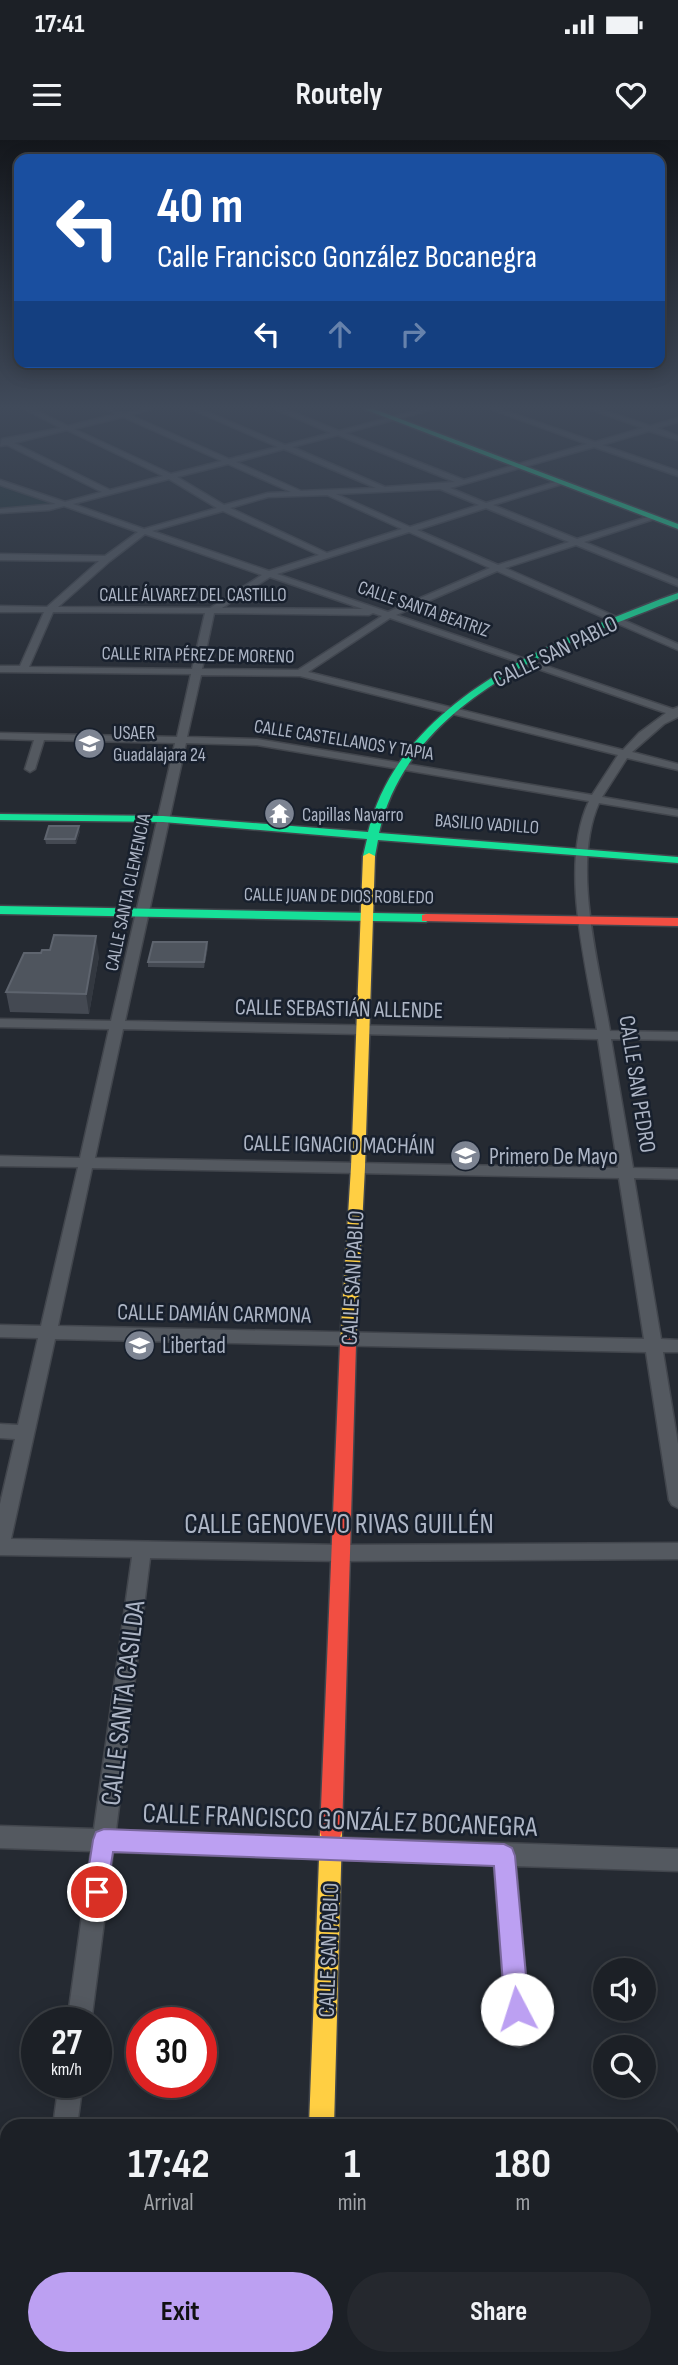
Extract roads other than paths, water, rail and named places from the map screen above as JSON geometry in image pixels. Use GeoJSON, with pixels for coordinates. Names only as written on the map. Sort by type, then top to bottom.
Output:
{"type":"FeatureCollection","features":[{"type":"Feature","properties":{"kind":"street","name":"CALLE SANTA BEATRIZ"},"geometry":{"type":"LineString","coordinates":[[91,513],[676,712]]}},
{"type":"Feature","properties":{"kind":"street"},"geometry":{"type":"LineString","coordinates":[[23,670],[49,610],[107,559],[145,531],[207,513]]}},
{"type":"Feature","properties":{"kind":"street"},"geometry":{"type":"LineString","coordinates":[[233,513],[327,556]]}},
{"type":"Feature","properties":{"kind":"street"},"geometry":{"type":"LineString","coordinates":[[372,513],[678,647]]}},
{"type":"Feature","properties":{"kind":"street"},"geometry":{"type":"LineString","coordinates":[[210,612],[270,575],[466,513]]}},
{"type":"Feature","properties":{"kind":"street"},"geometry":{"type":"LineString","coordinates":[[505,513],[678,583]]}},
{"type":"Feature","properties":{"kind":"street"},"geometry":{"type":"LineString","coordinates":[[640,513],[678,527]]}},
{"type":"Feature","properties":{"kind":"street"},"geometry":{"type":"LineString","coordinates":[[300,673],[388,613],[497,568],[651,517]]}},
{"type":"Feature","properties":{"kind":"street"},"geometry":{"type":"LineString","coordinates":[[0,557],[107,559]]}},
{"type":"Feature","properties":{"kind":"street","name":"CALLE SAN PABLO"},"geometry":{"type":"LineString","coordinates":[[321,2119],[348,1339],[358,1167],[367,863],[371,836],[402,767],[452,712],[486,684],[524,660],[678,596]]}},
{"type":"Feature","properties":{"kind":"street","name":"CALLE ÁLVAREZ DEL CASTILLO"},"geometry":{"type":"LineString","coordinates":[[0,609],[388,613]]}},
{"type":"Feature","properties":{"kind":"street","name":"CALLE SANTA CLEMENCIA"},"geometry":{"type":"LineString","coordinates":[[0,1546],[210,612]]}},
{"type":"Feature","properties":{"kind":"street","name":"CALLE RITA PÉREZ DE MORENO"},"geometry":{"type":"LineString","coordinates":[[0,669],[300,673],[678,767]]}},
{"type":"Feature","properties":{"kind":"street","name":"CALLE SAN PEDRO"},"geometry":{"type":"LineString","coordinates":[[676,712],[624,754],[608,776],[596,799],[581,852],[586,921],[678,1500]]}},
{"type":"Feature","properties":{"kind":"street","name":"CALLE CASTELLANOS Y TAPIA"},"geometry":{"type":"LineString","coordinates":[[0,736],[257,742],[678,813]]}},
{"type":"Feature","properties":{"kind":"street"},"geometry":{"type":"LineString","coordinates":[[30,769],[40,737]]}},
{"type":"Feature","properties":{"kind":"street","name":"BASILIO VADILLO"},"geometry":{"type":"LineString","coordinates":[[0,817],[163,819],[678,860]]}},
{"type":"Feature","properties":{"kind":"street","name":"CALLE JUAN DE DIOS ROBLEDO"},"geometry":{"type":"LineString","coordinates":[[0,910],[678,922]]}},
{"type":"Feature","properties":{"kind":"street","name":"CALLE SEBASTIÁN ALLENDE"},"geometry":{"type":"LineString","coordinates":[[0,1023],[678,1036]]}},
{"type":"Feature","properties":{"kind":"street","name":"CALLE IGNACIO MACHÁIN"},"geometry":{"type":"LineString","coordinates":[[0,1161],[678,1174]]}},
{"type":"Feature","properties":{"kind":"street","name":"CALLE DAMIÁN CARMONA"},"geometry":{"type":"LineString","coordinates":[[0,1331],[678,1346]]}},
{"type":"Feature","properties":{"kind":"street"},"geometry":{"type":"LineString","coordinates":[[0,1431],[26,1432]]}},
{"type":"Feature","properties":{"kind":"street","name":"CALLE GENOVEVO RIVAS GUILLÉN"},"geometry":{"type":"LineString","coordinates":[[0,1546],[341,1553],[678,1550]]}},
{"type":"Feature","properties":{"kind":"street","name":"CALLE SANTA CASILDA"},"geometry":{"type":"LineString","coordinates":[[81,2007],[142,1550]]}},
{"type":"Feature","properties":{"kind":"street","name":"CALLE FRANCISCO GONZÁLEZ BOCANEGRA"},"geometry":{"type":"LineString","coordinates":[[0,1837],[678,1860]]}},
{"type":"Feature","properties":{"kind":"street"},"geometry":{"type":"LineString","coordinates":[[504,1856],[519,2035]]}},
{"type":"Feature","properties":{"kind":"street"},"geometry":{"type":"LineString","coordinates":[[66,2119],[69,2098]]}},
{"type":"Feature","properties":{"kind":"place","name":"USAER Guadalajara 24"},"geometry":{"type":"Point","coordinates":[90,743]}},
{"type":"Feature","properties":{"kind":"place","name":"Capillas Navarro"},"geometry":{"type":"Point","coordinates":[279,814]}},
{"type":"Feature","properties":{"kind":"place","name":"Primero De Mayo"},"geometry":{"type":"Point","coordinates":[466,1156]}},
{"type":"Feature","properties":{"kind":"place","name":"Libertad"},"geometry":{"type":"Point","coordinates":[139,1345]}}]}
